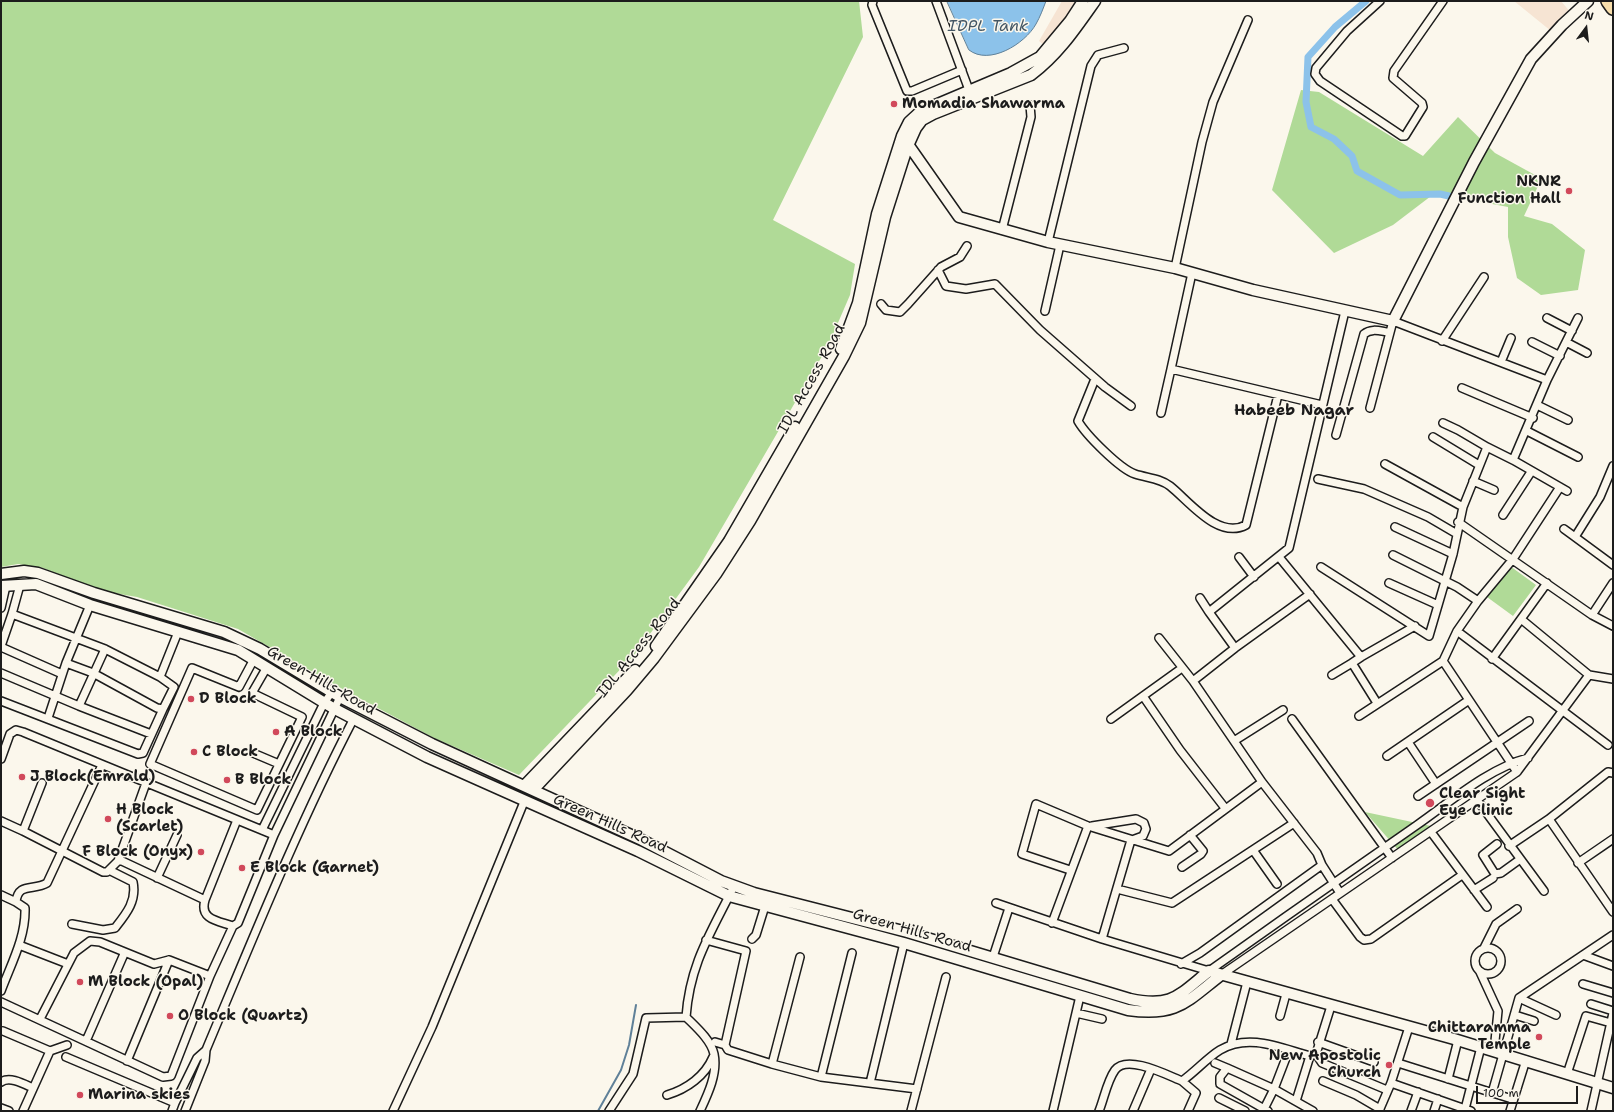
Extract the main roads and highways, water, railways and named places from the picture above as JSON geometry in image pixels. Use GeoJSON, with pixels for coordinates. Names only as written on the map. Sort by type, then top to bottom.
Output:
{"type":"FeatureCollection","features":[{"type":"Feature","properties":{"kind":"highway"},"geometry":{"type":"LineString","coordinates":[[1608,1],[1613,8]]}},
{"type":"Feature","properties":{"kind":"water","name":"IDPL Tank"},"geometry":{"type":"Polygon","coordinates":[[[947,1],[1046,1],[1036,24],[1024,39],[1006,50],[986,56],[969,50],[947,1]]]}},
{"type":"Feature","properties":{"kind":"waterway"},"geometry":{"type":"LineString","coordinates":[[1366,1],[1335,27],[1308,57],[1306,102],[1311,127],[1334,139],[1352,156],[1357,171],[1400,195],[1440,194],[1449,196]]}},
{"type":"Feature","properties":{"kind":"waterway"},"geometry":{"type":"LineString","coordinates":[[598,1111],[621,1070],[629,1045],[636,1005]]}},
{"type":"Feature","properties":{"kind":"place","name":"Momadia Shawarma"},"geometry":{"type":"Point","coordinates":[894,104]}},
{"type":"Feature","properties":{"kind":"place","name":"NKNR Function Hall"},"geometry":{"type":"Point","coordinates":[1569,191]}},
{"type":"Feature","properties":{"kind":"place","name":"D Block"},"geometry":{"type":"Point","coordinates":[191,699]}},
{"type":"Feature","properties":{"kind":"place","name":"A Block"},"geometry":{"type":"Point","coordinates":[276,732]}},
{"type":"Feature","properties":{"kind":"place","name":"C Block"},"geometry":{"type":"Point","coordinates":[194,752]}},
{"type":"Feature","properties":{"kind":"place","name":"J Block(Emrald)"},"geometry":{"type":"Point","coordinates":[22,777]}},
{"type":"Feature","properties":{"kind":"place","name":"B Block"},"geometry":{"type":"Point","coordinates":[227,780]}},
{"type":"Feature","properties":{"kind":"place","name":"Clear Sight Eye Clinic"},"geometry":{"type":"Point","coordinates":[1430,803]}},
{"type":"Feature","properties":{"kind":"place","name":"H Block (Scarlet)"},"geometry":{"type":"Point","coordinates":[108,819]}},
{"type":"Feature","properties":{"kind":"place","name":"F Block (Onyx)"},"geometry":{"type":"Point","coordinates":[201,852]}},
{"type":"Feature","properties":{"kind":"place","name":"E Block (Garnet)"},"geometry":{"type":"Point","coordinates":[242,868]}},
{"type":"Feature","properties":{"kind":"place","name":"M Block (Opal)"},"geometry":{"type":"Point","coordinates":[80,982]}},
{"type":"Feature","properties":{"kind":"place","name":"O Block (Quartz)"},"geometry":{"type":"Point","coordinates":[170,1016]}},
{"type":"Feature","properties":{"kind":"place","name":"Chittaramma Temple"},"geometry":{"type":"Point","coordinates":[1539,1037]}},
{"type":"Feature","properties":{"kind":"place","name":"New Apostolic Church"},"geometry":{"type":"Point","coordinates":[1389,1065]}},
{"type":"Feature","properties":{"kind":"place","name":"Marina skies"},"geometry":{"type":"Point","coordinates":[80,1095]}},
{"type":"Feature","properties":{"kind":"district","name":"Habeeb Nagar"},"geometry":{"type":"Point","coordinates":[1294,411]}}]}
